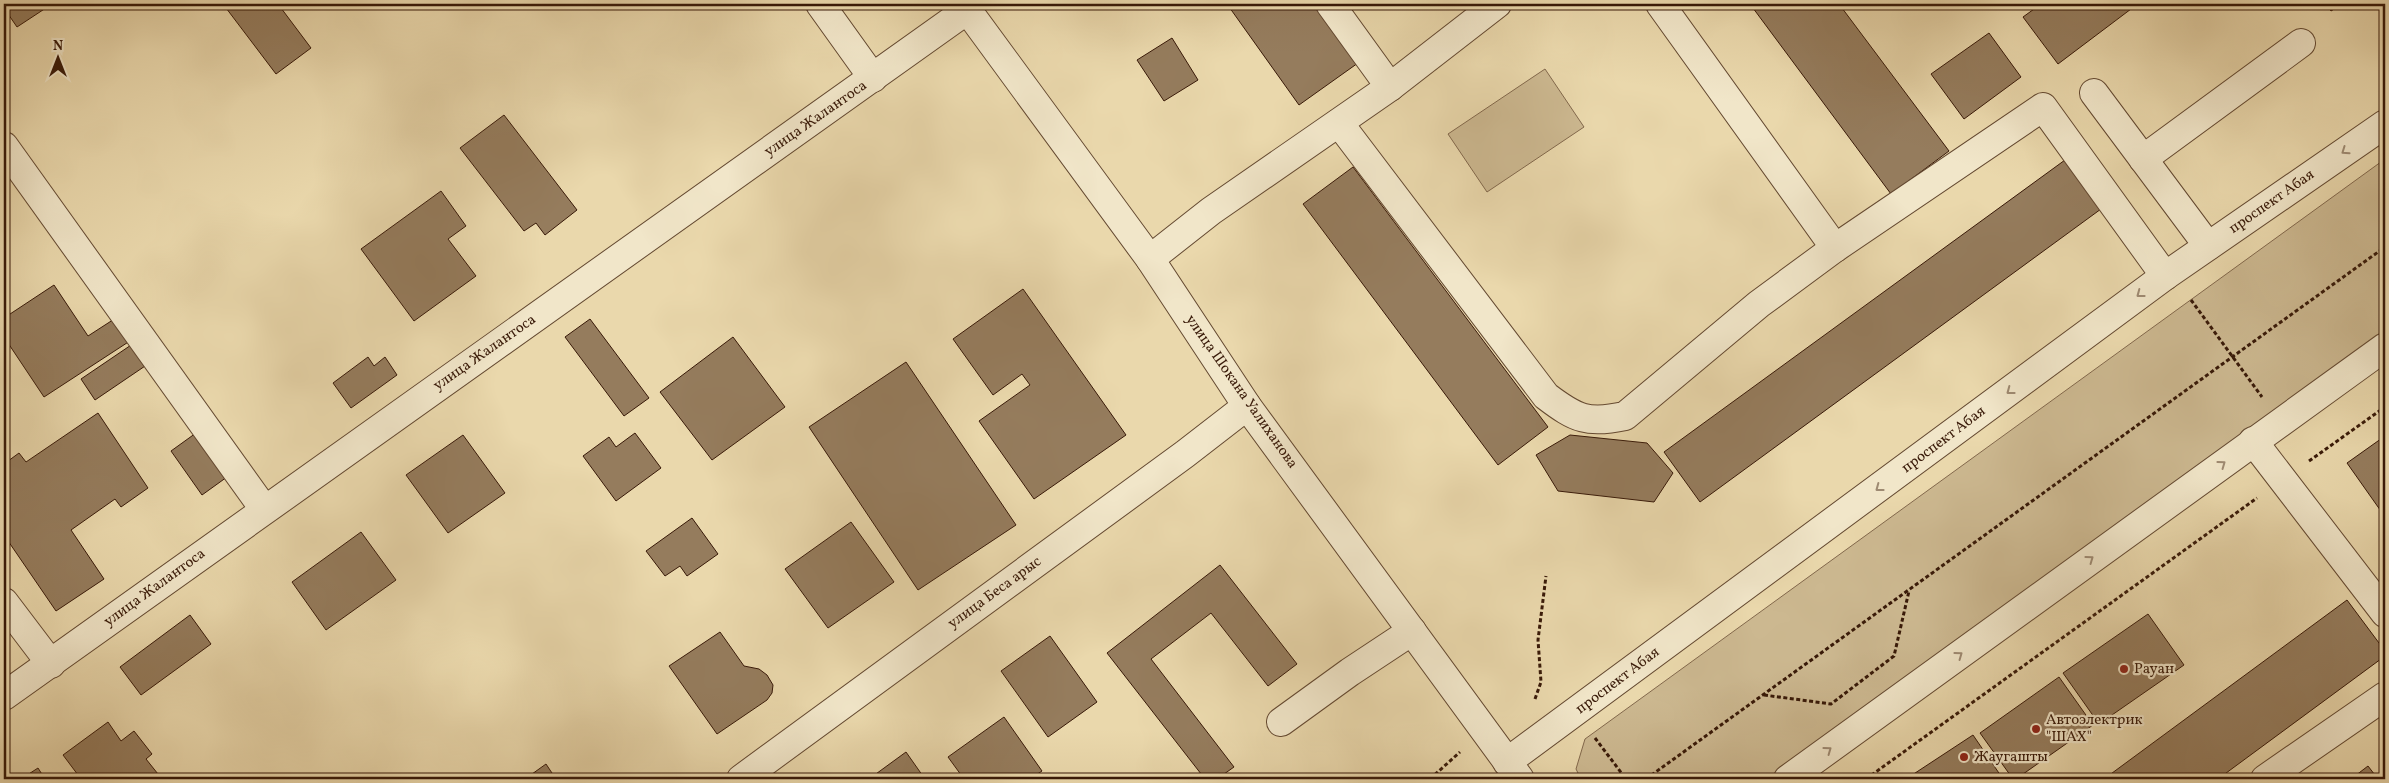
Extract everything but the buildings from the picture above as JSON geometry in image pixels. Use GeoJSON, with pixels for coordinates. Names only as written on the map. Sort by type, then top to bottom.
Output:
{"type":"FeatureCollection","features":[{"type":"Feature","properties":{"kind":"street"},"geometry":{"type":"LineString","coordinates":[[820,4],[873,78]]}},
{"type":"Feature","properties":{"kind":"street"},"geometry":{"type":"LineString","coordinates":[[1330,4],[1390,87]]}},
{"type":"Feature","properties":{"kind":"street"},"geometry":{"type":"LineString","coordinates":[[1150,258],[1211,212],[1390,87],[1497,4]]}},
{"type":"Feature","properties":{"kind":"street"},"geometry":{"type":"LineString","coordinates":[[1660,4],[1835,248]]}},
{"type":"Feature","properties":{"kind":"street","name":"улица Жалантоса"},"geometry":{"type":"LineString","coordinates":[[4,696],[264,509],[873,78],[965,7]]}},
{"type":"Feature","properties":{"kind":"street","name":"улица Шокана Уалиханова"},"geometry":{"type":"LineString","coordinates":[[965,7],[1150,258],[1247,406],[1514,771]]}},
{"type":"Feature","properties":{"kind":"street"},"geometry":{"type":"LineString","coordinates":[[2143,159],[2301,43]]}},
{"type":"Feature","properties":{"kind":"street"},"geometry":{"type":"LineString","coordinates":[[2094,92],[2208,246]]}},
{"type":"Feature","properties":{"kind":"street"},"geometry":{"type":"LineString","coordinates":[[1340,123],[1546,396],[1570,414],[1602,421],[1625,416],[1759,304],[1835,248],[2043,107],[2165,276]]}},
{"type":"Feature","properties":{"kind":"street","name":"проспект Абая"},"geometry":{"type":"LineString","coordinates":[[1514,771],[1576,713],[2165,276],[2385,124]]}},
{"type":"Feature","properties":{"kind":"street"},"geometry":{"type":"LineString","coordinates":[[4,146],[264,509]]}},
{"type":"Feature","properties":{"kind":"street"},"geometry":{"type":"LineString","coordinates":[[1788,779],[2385,347]]}},
{"type":"Feature","properties":{"kind":"street","name":"улица Беса арыс"},"geometry":{"type":"LineString","coordinates":[[741,779],[1185,454],[1247,406]]}},
{"type":"Feature","properties":{"kind":"street"},"geometry":{"type":"LineString","coordinates":[[2253,441],[2385,613]]}},
{"type":"Feature","properties":{"kind":"street"},"geometry":{"type":"LineString","coordinates":[[4,602],[51,664]]}},
{"type":"Feature","properties":{"kind":"street"},"geometry":{"type":"LineString","coordinates":[[1281,722],[1350,672],[1412,631]]}},
{"type":"Feature","properties":{"kind":"street"},"geometry":{"type":"LineString","coordinates":[[2265,779],[2385,696]]}},
{"type":"Feature","properties":{"kind":"path"},"geometry":{"type":"LineString","coordinates":[[1646,779],[2385,247]]}},
{"type":"Feature","properties":{"kind":"path"},"geometry":{"type":"LineString","coordinates":[[2191,300],[2266,403]]}},
{"type":"Feature","properties":{"kind":"path"},"geometry":{"type":"LineString","coordinates":[[1866,779],[2385,407]]}},
{"type":"Feature","properties":{"kind":"path"},"geometry":{"type":"LineString","coordinates":[[1541,682],[1538,640],[1546,576]]}},
{"type":"Feature","properties":{"kind":"path"},"geometry":{"type":"LineString","coordinates":[[1764,695],[1831,704],[1894,656],[1909,590]]}},
{"type":"Feature","properties":{"kind":"path"},"geometry":{"type":"LineString","coordinates":[[1576,713],[1626,779]]}},
{"type":"Feature","properties":{"kind":"shaded area"},"geometry":{"type":"Polygon","coordinates":[[[1545,69],[1584,127],[1487,192],[1448,134],[1545,69]]]}},
{"type":"Feature","properties":{"kind":"shaded area"},"geometry":{"type":"Polygon","coordinates":[[[2385,159],[2385,340],[1783,779],[1581,779],[1576,769],[1585,739],[2385,159]]]}},
{"type":"Feature","properties":{"kind":"place","name":"Рауан"},"geometry":{"type":"Point","coordinates":[2124,669]}},
{"type":"Feature","properties":{"kind":"place","name":"Автоэлектрик \"ШАХ\""},"geometry":{"type":"Point","coordinates":[2036,729]}},
{"type":"Feature","properties":{"kind":"place","name":"Жаугашты"},"geometry":{"type":"Point","coordinates":[1964,757]}}]}
